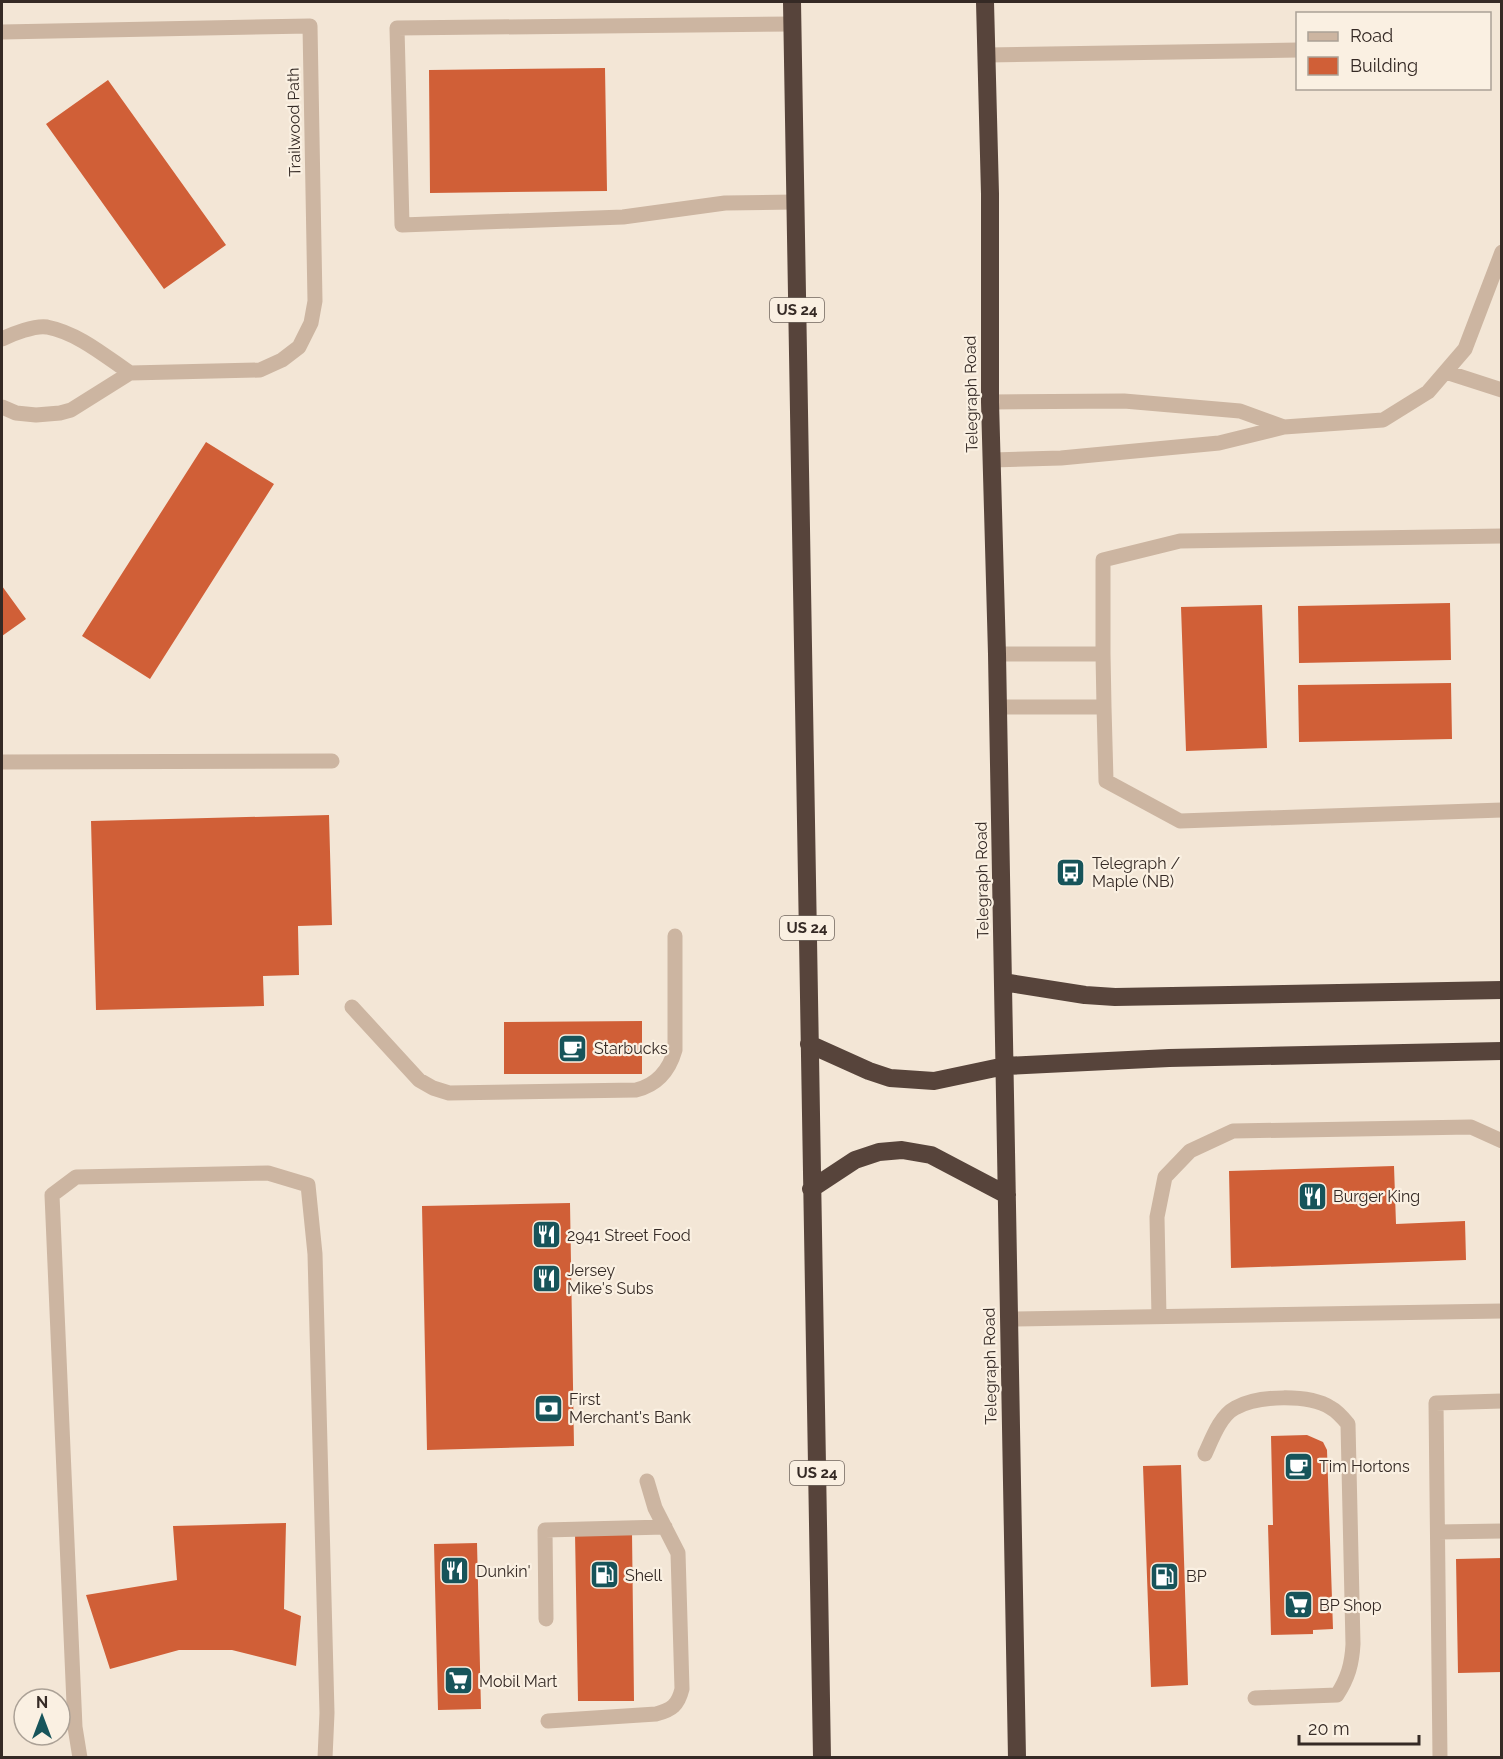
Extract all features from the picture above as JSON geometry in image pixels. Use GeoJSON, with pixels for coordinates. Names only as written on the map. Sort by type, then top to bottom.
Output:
{"type":"FeatureCollection","features":[{"type":"Feature","properties":{"kind":"highway","name":"US 24"},"geometry":{"type":"LineString","coordinates":[[792,2],[822,1758]]}},
{"type":"Feature","properties":{"kind":"highway","name":"Telegraph Road"},"geometry":{"type":"LineString","coordinates":[[985,2],[990,194],[990,402],[998,654],[1017,1758]]}},
{"type":"Feature","properties":{"kind":"highway"},"geometry":{"type":"LineString","coordinates":[[1003,982],[1085,995],[1115,997],[1502,990]]}},
{"type":"Feature","properties":{"kind":"highway"},"geometry":{"type":"LineString","coordinates":[[809,1044],[890,1078],[934,1081],[1005,1066],[1169,1058],[1502,1051]]}},
{"type":"Feature","properties":{"kind":"highway"},"geometry":{"type":"LineString","coordinates":[[811,1189],[855,1160],[879,1152],[902,1150],[931,1155],[1007,1195]]}},
{"type":"Feature","properties":{"kind":"street"},"geometry":{"type":"LineString","coordinates":[[792,24],[397,28],[402,225],[623,217],[724,203],[795,202]]}},
{"type":"Feature","properties":{"kind":"street","name":"Trailwood Path"},"geometry":{"type":"LineString","coordinates":[[2,32],[310,26],[315,301],[311,323],[298,347],[282,360],[260,369],[130,373]]}},
{"type":"Feature","properties":{"kind":"street"},"geometry":{"type":"LineString","coordinates":[[987,55],[1296,50]]}},
{"type":"Feature","properties":{"kind":"street"},"geometry":{"type":"LineString","coordinates":[[992,460],[1061,458],[1219,443],[1284,427],[1383,420],[1428,392],[1465,349],[1502,252]]}},
{"type":"Feature","properties":{"kind":"street"},"geometry":{"type":"LineString","coordinates":[[2,339],[13,333],[45,327],[80,339],[130,373],[81,404],[60,413],[36,415],[16,413],[2,407]]}},
{"type":"Feature","properties":{"kind":"street"},"geometry":{"type":"LineString","coordinates":[[1446,372],[1502,390]]}},
{"type":"Feature","properties":{"kind":"street"},"geometry":{"type":"LineString","coordinates":[[990,402],[1124,401],[1240,411],[1284,427]]}},
{"type":"Feature","properties":{"kind":"street"},"geometry":{"type":"LineString","coordinates":[[1502,536],[1180,541],[1103,560],[1106,781],[1180,821],[1502,810]]}},
{"type":"Feature","properties":{"kind":"street"},"geometry":{"type":"LineString","coordinates":[[998,654],[1103,654]]}},
{"type":"Feature","properties":{"kind":"street"},"geometry":{"type":"LineString","coordinates":[[999,707],[1104,707]]}},
{"type":"Feature","properties":{"kind":"street"},"geometry":{"type":"LineString","coordinates":[[2,762],[332,761]]}},
{"type":"Feature","properties":{"kind":"street"},"geometry":{"type":"LineString","coordinates":[[352,1007],[419,1080],[441,1090],[464,1093],[636,1090],[660,1078],[669,1066],[675,1050],[675,936]]}},
{"type":"Feature","properties":{"kind":"street"},"geometry":{"type":"LineString","coordinates":[[1159,1317],[1157,1217],[1165,1177],[1190,1151],[1233,1131],[1471,1126],[1502,1141]]}},
{"type":"Feature","properties":{"kind":"street"},"geometry":{"type":"LineString","coordinates":[[80,1758],[75,1727],[52,1195],[76,1177],[268,1173],[308,1185],[315,1254],[327,1713],[325,1758]]}},
{"type":"Feature","properties":{"kind":"street"},"geometry":{"type":"LineString","coordinates":[[1009,1319],[1502,1311]]}},
{"type":"Feature","properties":{"kind":"street"},"geometry":{"type":"LineString","coordinates":[[1205,1454],[1219,1426],[1234,1408],[1257,1400],[1292,1398],[1315,1401],[1332,1408],[1348,1424],[1353,1644],[1352,1662],[1346,1681],[1337,1695],[1255,1698]]}},
{"type":"Feature","properties":{"kind":"street"},"geometry":{"type":"LineString","coordinates":[[1440,1758],[1436,1403],[1502,1401]]}},
{"type":"Feature","properties":{"kind":"street"},"geometry":{"type":"LineString","coordinates":[[548,1721],[656,1714],[668,1711],[680,1699],[682,1689],[678,1553],[655,1508],[647,1481]]}},
{"type":"Feature","properties":{"kind":"street"},"geometry":{"type":"LineString","coordinates":[[546,1619],[545,1530],[665,1527]]}},
{"type":"Feature","properties":{"kind":"street"},"geometry":{"type":"LineString","coordinates":[[1438,1532],[1502,1531]]}},
{"type":"Feature","properties":{"kind":"building"},"geometry":{"type":"Polygon","coordinates":[[[605,68],[607,191],[430,193],[429,70],[605,68]]]}},
{"type":"Feature","properties":{"kind":"building"},"geometry":{"type":"Polygon","coordinates":[[[108,80],[226,245],[164,289],[46,124],[108,80]]]}},
{"type":"Feature","properties":{"kind":"building"},"geometry":{"type":"Polygon","coordinates":[[[206,442],[274,484],[150,679],[82,636],[206,442]]]}},
{"type":"Feature","properties":{"kind":"building"},"geometry":{"type":"Polygon","coordinates":[[[2,586],[26,619],[2,636],[2,586]]]}},
{"type":"Feature","properties":{"kind":"building"},"geometry":{"type":"Polygon","coordinates":[[[1450,603],[1451,660],[1299,663],[1298,606],[1450,603]]]}},
{"type":"Feature","properties":{"kind":"building"},"geometry":{"type":"Polygon","coordinates":[[[1262,605],[1267,748],[1186,751],[1181,607],[1262,605]]]}},
{"type":"Feature","properties":{"kind":"building"},"geometry":{"type":"Polygon","coordinates":[[[1451,683],[1452,739],[1299,742],[1298,685],[1451,683]]]}},
{"type":"Feature","properties":{"kind":"building"},"geometry":{"type":"Polygon","coordinates":[[[329,815],[332,925],[298,926],[299,975],[263,976],[264,1006],[96,1010],[91,821],[329,815]]]}},
{"type":"Feature","properties":{"kind":"building","name":"Starbucks"},"geometry":{"type":"Polygon","coordinates":[[[642,1021],[642,1074],[504,1074],[504,1022],[642,1021]]]}},
{"type":"Feature","properties":{"kind":"building","name":"Burger King"},"geometry":{"type":"Polygon","coordinates":[[[1394,1166],[1396,1224],[1465,1221],[1466,1260],[1231,1268],[1229,1171],[1394,1166]]]}},
{"type":"Feature","properties":{"kind":"building"},"geometry":{"type":"Polygon","coordinates":[[[570,1203],[574,1446],[427,1450],[422,1206],[570,1203]]]}},
{"type":"Feature","properties":{"kind":"building"},"geometry":{"type":"Polygon","coordinates":[[[1307,1435],[1323,1442],[1327,1450],[1333,1629],[1313,1630],[1313,1634],[1271,1635],[1268,1525],[1273,1525],[1271,1436],[1307,1435]]]}},
{"type":"Feature","properties":{"kind":"building","name":"BP"},"geometry":{"type":"Polygon","coordinates":[[[1181,1465],[1188,1685],[1151,1687],[1143,1466],[1181,1465]]]}},
{"type":"Feature","properties":{"kind":"building"},"geometry":{"type":"Polygon","coordinates":[[[286,1523],[284,1609],[301,1616],[296,1666],[232,1650],[179,1650],[110,1669],[86,1595],[177,1580],[173,1526],[286,1523]]]}},
{"type":"Feature","properties":{"kind":"building","name":"Shell"},"geometry":{"type":"Polygon","coordinates":[[[632,1532],[634,1701],[578,1701],[575,1533],[632,1532]]]}},
{"type":"Feature","properties":{"kind":"building"},"geometry":{"type":"Polygon","coordinates":[[[477,1543],[481,1709],[438,1710],[434,1544],[477,1543]]]}},
{"type":"Feature","properties":{"kind":"building"},"geometry":{"type":"Polygon","coordinates":[[[1502,1558],[1502,1672],[1458,1673],[1456,1559],[1502,1558]]]}},
{"type":"Feature","properties":{"kind":"place","name":"Telegraph / Maple (NB)"},"geometry":{"type":"Point","coordinates":[1071,872]}},
{"type":"Feature","properties":{"kind":"place","name":"Starbucks"},"geometry":{"type":"Point","coordinates":[573,1048]}},
{"type":"Feature","properties":{"kind":"place","name":"Burger King"},"geometry":{"type":"Point","coordinates":[1312,1196]}},
{"type":"Feature","properties":{"kind":"place","name":"2941 Street Food"},"geometry":{"type":"Point","coordinates":[546,1235]}},
{"type":"Feature","properties":{"kind":"place","name":"Jersey Mike's Subs"},"geometry":{"type":"Point","coordinates":[546,1279]}},
{"type":"Feature","properties":{"kind":"place","name":"First Merchant's Bank"},"geometry":{"type":"Point","coordinates":[548,1408]}},
{"type":"Feature","properties":{"kind":"place","name":"Tim Hortons"},"geometry":{"type":"Point","coordinates":[1298,1466]}},
{"type":"Feature","properties":{"kind":"place","name":"Dunkin'"},"geometry":{"type":"Point","coordinates":[455,1571]}},
{"type":"Feature","properties":{"kind":"place","name":"Shell"},"geometry":{"type":"Point","coordinates":[604,1575]}},
{"type":"Feature","properties":{"kind":"place","name":"BP"},"geometry":{"type":"Point","coordinates":[1165,1576]}},
{"type":"Feature","properties":{"kind":"place","name":"BP Shop"},"geometry":{"type":"Point","coordinates":[1298,1605]}},
{"type":"Feature","properties":{"kind":"place","name":"Mobil Mart"},"geometry":{"type":"Point","coordinates":[458,1681]}}]}
